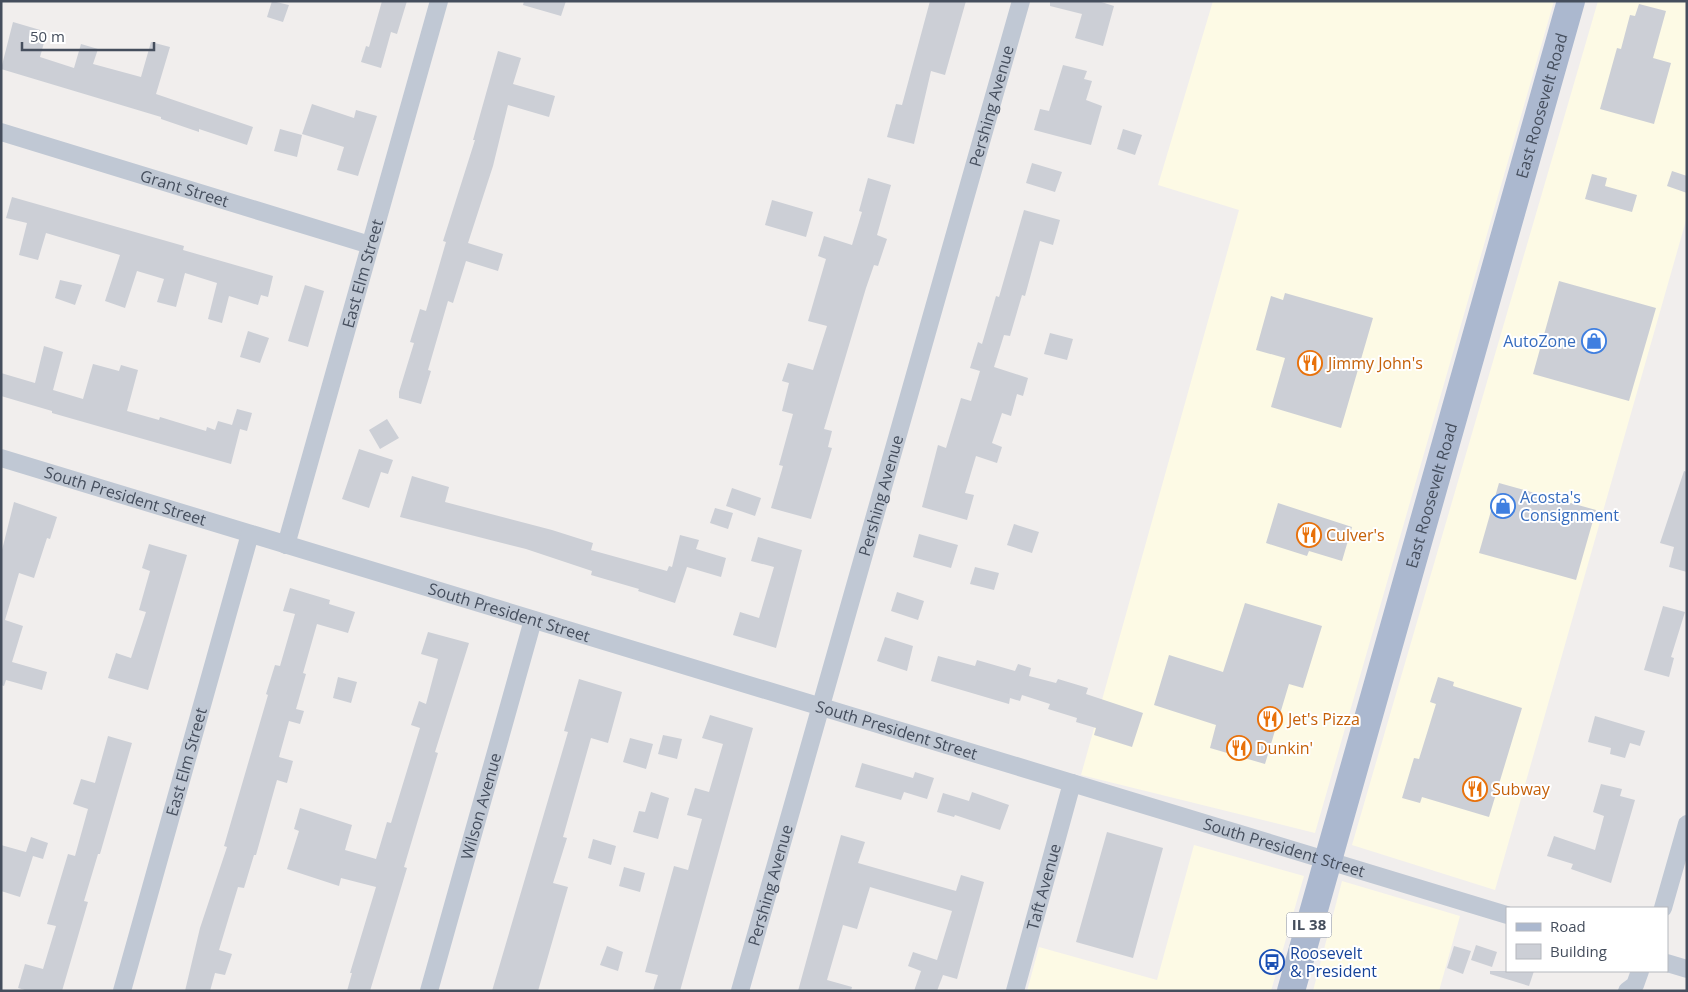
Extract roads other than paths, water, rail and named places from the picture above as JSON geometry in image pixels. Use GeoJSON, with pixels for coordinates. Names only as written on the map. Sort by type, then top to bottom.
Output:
{"type":"FeatureCollection","features":[{"type":"Feature","properties":{"kind":"main road","name":"East Roosevelt Road"},"geometry":{"type":"LineString","coordinates":[[1291,991],[1571,1]]}},
{"type":"Feature","properties":{"kind":"street","name":"East Elm Street"},"geometry":{"type":"LineString","coordinates":[[286,545],[439,1]]}},
{"type":"Feature","properties":{"kind":"street","name":"Pershing Avenue"},"geometry":{"type":"LineString","coordinates":[[740,991],[1021,1]]}},
{"type":"Feature","properties":{"kind":"street","name":"Grant Street"},"geometry":{"type":"LineString","coordinates":[[1,132],[370,245]]}},
{"type":"Feature","properties":{"kind":"street","name":"South President Street"},"geometry":{"type":"LineString","coordinates":[[1,458],[1506,915]]}},
{"type":"Feature","properties":{"kind":"street","name":"East Elm Street"},"geometry":{"type":"LineString","coordinates":[[122,991],[250,534]]}},
{"type":"Feature","properties":{"kind":"street","name":"Wilson Avenue"},"geometry":{"type":"LineString","coordinates":[[429,991],[533,620]]}},
{"type":"Feature","properties":{"kind":"street","name":"Taft Avenue"},"geometry":{"type":"LineString","coordinates":[[1015,991],[1072,783]]}},
{"type":"Feature","properties":{"kind":"street"},"geometry":{"type":"LineString","coordinates":[[1663,907],[1687,824]]}},
{"type":"Feature","properties":{"kind":"street"},"geometry":{"type":"LineString","coordinates":[[1668,963],[1687,969]]}},
{"type":"Feature","properties":{"kind":"street"},"geometry":{"type":"LineString","coordinates":[[1627,991],[1635,985],[1640,972]]}},
{"type":"Feature","properties":{"kind":"place","name":"AutoZone"},"geometry":{"type":"Point","coordinates":[1594,341]}},
{"type":"Feature","properties":{"kind":"place","name":"Jimmy John's"},"geometry":{"type":"Point","coordinates":[1310,363]}},
{"type":"Feature","properties":{"kind":"place","name":"Acosta's Consignment"},"geometry":{"type":"Point","coordinates":[1503,506]}},
{"type":"Feature","properties":{"kind":"place","name":"Culver's"},"geometry":{"type":"Point","coordinates":[1309,535]}},
{"type":"Feature","properties":{"kind":"place","name":"Jet's Pizza"},"geometry":{"type":"Point","coordinates":[1270,719]}},
{"type":"Feature","properties":{"kind":"place","name":"Dunkin'"},"geometry":{"type":"Point","coordinates":[1239,748]}},
{"type":"Feature","properties":{"kind":"place","name":"Subway"},"geometry":{"type":"Point","coordinates":[1475,789]}},
{"type":"Feature","properties":{"kind":"place","name":"Roosevelt & President"},"geometry":{"type":"Point","coordinates":[1272,962]}}]}
